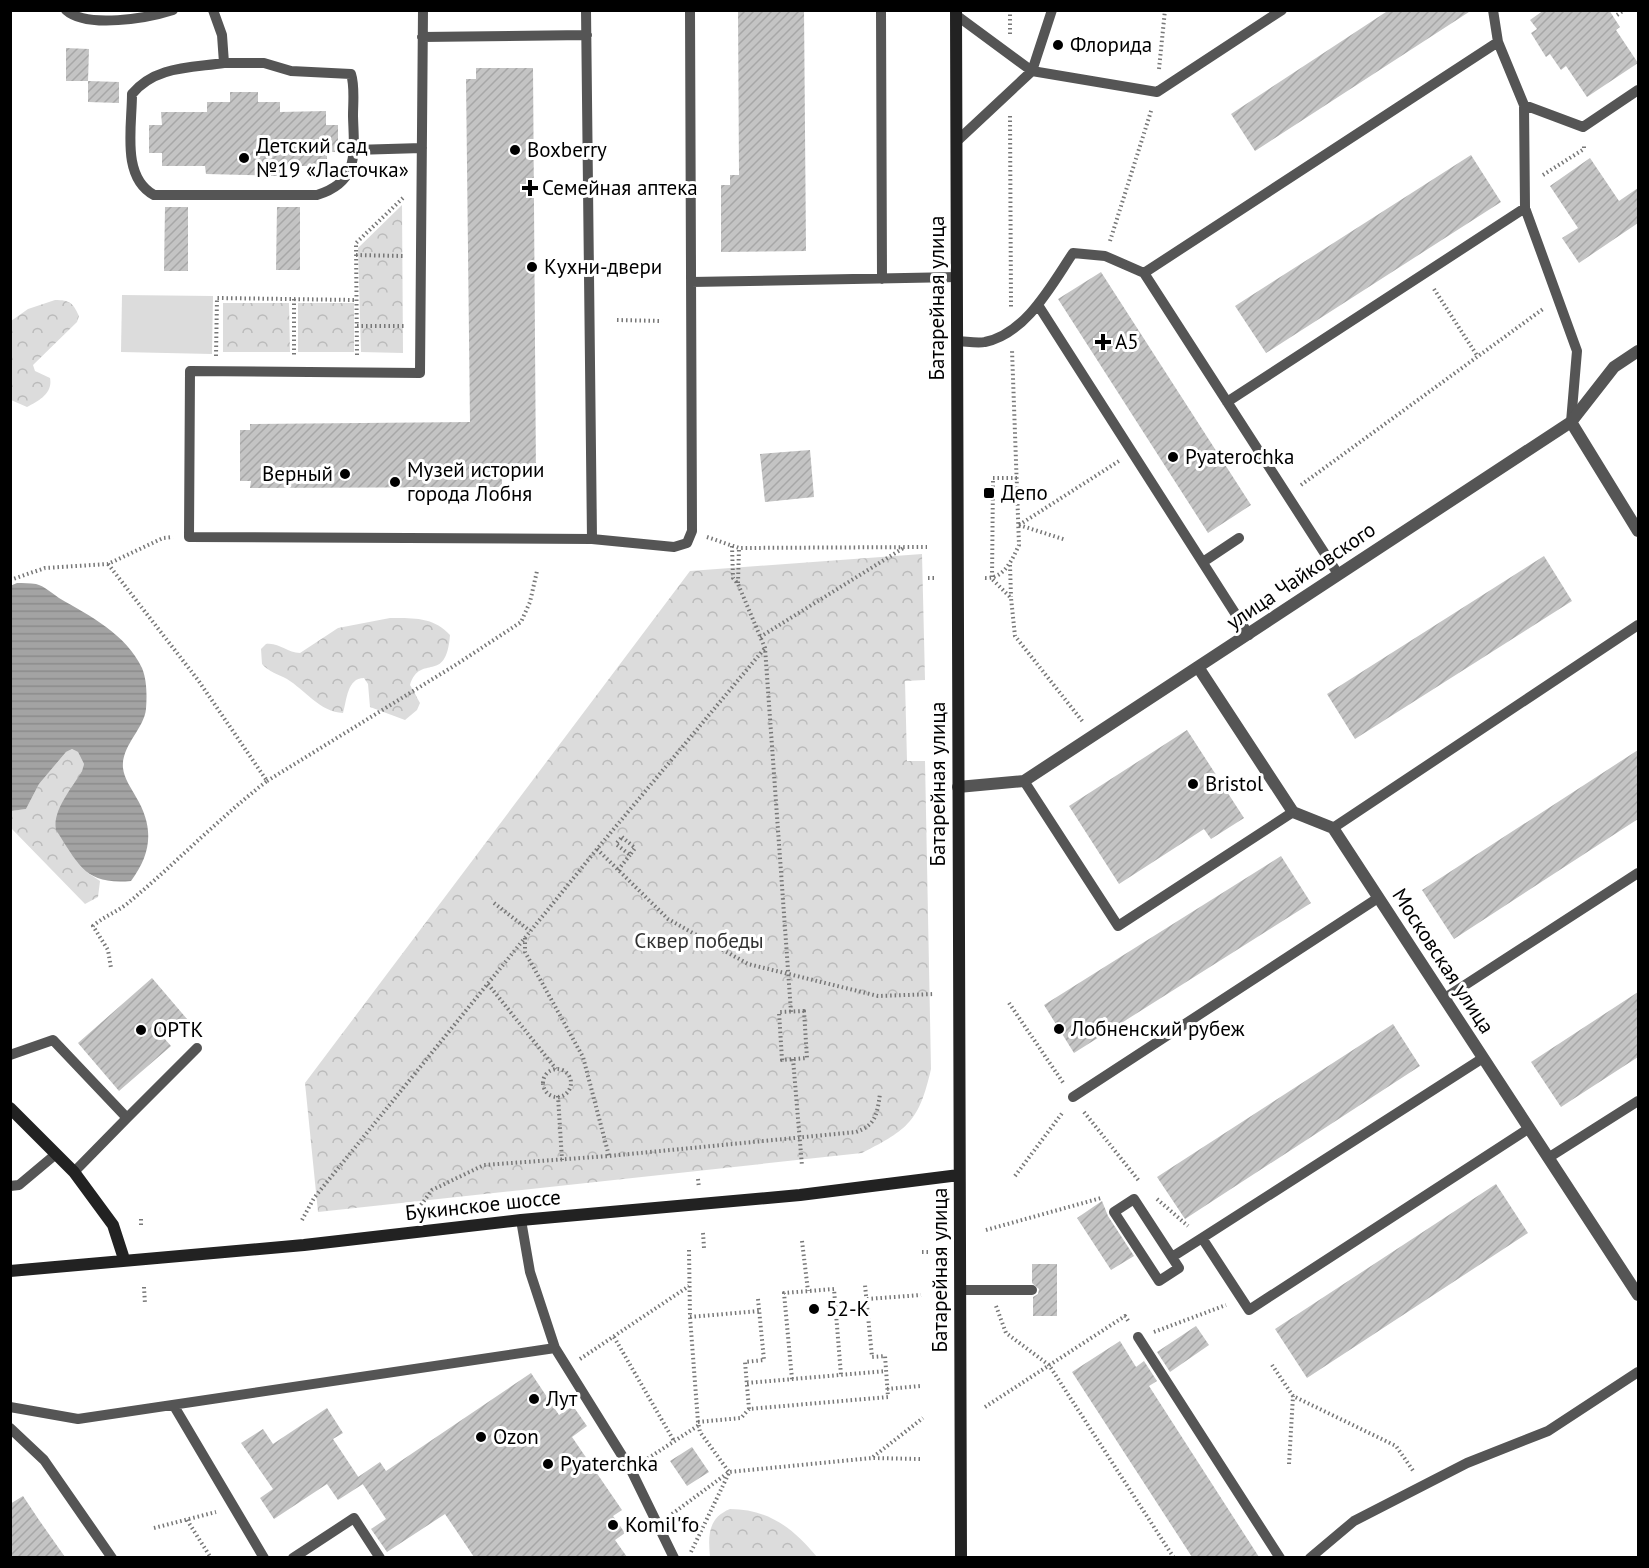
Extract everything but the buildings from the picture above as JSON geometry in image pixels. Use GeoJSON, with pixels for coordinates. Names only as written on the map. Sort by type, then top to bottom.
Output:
{"type":"FeatureCollection","features":[{"type":"Feature","properties":{"kind":"main road","name":"Батарейная улица"},"geometry":{"type":"LineString","coordinates":[[956,13],[962,1557]]}},
{"type":"Feature","properties":{"kind":"main road"},"geometry":{"type":"LineString","coordinates":[[10,1108],[74,1172],[113,1225],[124,1259]]}},
{"type":"Feature","properties":{"kind":"main road","name":"Букинское шоссе"},"geometry":{"type":"LineString","coordinates":[[10,1271],[124,1259],[304,1245],[521,1220],[800,1196],[959,1175]]}},
{"type":"Feature","properties":{"kind":"street","name":"улица Чайковского"},"geometry":{"type":"LineString","coordinates":[[958,787],[1023,781],[1571,422],[1614,367],[1638,351]]}},
{"type":"Feature","properties":{"kind":"street"},"geometry":{"type":"LineString","coordinates":[[1571,422],[1638,531]]}},
{"type":"Feature","properties":{"kind":"street"},"geometry":{"type":"LineString","coordinates":[[1198,667],[1293,812],[1332,828]]}},
{"type":"Feature","properties":{"kind":"street","name":"Московская улица"},"geometry":{"type":"LineString","coordinates":[[1332,828],[1638,1294]]}},
{"type":"Feature","properties":{"kind":"lane"},"geometry":{"type":"LineString","coordinates":[[66,10],[92,20],[149,18],[173,10]]}},
{"type":"Feature","properties":{"kind":"lane"},"geometry":{"type":"LineString","coordinates":[[213,10],[222,35],[224,63]]}},
{"type":"Feature","properties":{"kind":"lane"},"geometry":{"type":"LineString","coordinates":[[423,10],[420,373],[190,371],[189,537],[592,538],[674,547],[687,543],[692,531],[690,10]]}},
{"type":"Feature","properties":{"kind":"lane"},"geometry":{"type":"LineString","coordinates":[[586,10],[592,538]]}},
{"type":"Feature","properties":{"kind":"lane"},"geometry":{"type":"LineString","coordinates":[[880,10],[882,279]]}},
{"type":"Feature","properties":{"kind":"lane"},"geometry":{"type":"LineString","coordinates":[[956,142],[1032,71],[1052,10]]}},
{"type":"Feature","properties":{"kind":"lane"},"geometry":{"type":"LineString","coordinates":[[956,13],[1032,71],[1157,92],[1282,10]]}},
{"type":"Feature","properties":{"kind":"lane"},"geometry":{"type":"LineString","coordinates":[[1492,10],[1498,42],[1524,105],[1525,208],[1577,351],[1571,422]]}},
{"type":"Feature","properties":{"kind":"lane"},"geometry":{"type":"LineString","coordinates":[[423,37],[587,34]]}},
{"type":"Feature","properties":{"kind":"lane"},"geometry":{"type":"LineString","coordinates":[[1144,273],[1498,42]]}},
{"type":"Feature","properties":{"kind":"lane"},"geometry":{"type":"LineString","coordinates":[[224,63],[264,63],[291,71],[351,74],[354,150],[352,168],[346,178],[329,192],[317,195],[154,195],[145,190],[132,170],[132,94],[146,80],[166,71],[224,63]]}},
{"type":"Feature","properties":{"kind":"lane"},"geometry":{"type":"LineString","coordinates":[[1524,105],[1583,127],[1638,90]]}},
{"type":"Feature","properties":{"kind":"lane"},"geometry":{"type":"LineString","coordinates":[[354,150],[422,148]]}},
{"type":"Feature","properties":{"kind":"lane"},"geometry":{"type":"LineString","coordinates":[[1227,402],[1525,208]]}},
{"type":"Feature","properties":{"kind":"lane"},"geometry":{"type":"LineString","coordinates":[[957,341],[986,342],[1021,324],[1038,305],[1073,253],[1106,256],[1144,273],[1338,574]]}},
{"type":"Feature","properties":{"kind":"lane"},"geometry":{"type":"LineString","coordinates":[[691,282],[957,277]]}},
{"type":"Feature","properties":{"kind":"lane"},"geometry":{"type":"LineString","coordinates":[[1038,305],[1249,635]]}},
{"type":"Feature","properties":{"kind":"lane"},"geometry":{"type":"LineString","coordinates":[[1203,562],[1239,538]]}},
{"type":"Feature","properties":{"kind":"lane"},"geometry":{"type":"LineString","coordinates":[[1332,828],[1638,625]]}},
{"type":"Feature","properties":{"kind":"lane"},"geometry":{"type":"LineString","coordinates":[[1023,781],[1118,926],[1293,812]]}},
{"type":"Feature","properties":{"kind":"lane"},"geometry":{"type":"LineString","coordinates":[[1444,998],[1638,873]]}},
{"type":"Feature","properties":{"kind":"lane"},"geometry":{"type":"LineString","coordinates":[[1073,1097],[1378,898]]}},
{"type":"Feature","properties":{"kind":"lane"},"geometry":{"type":"LineString","coordinates":[[10,1055],[53,1040],[127,1118]]}},
{"type":"Feature","properties":{"kind":"lane"},"geometry":{"type":"LineString","coordinates":[[74,1172],[197,1048]]}},
{"type":"Feature","properties":{"kind":"lane"},"geometry":{"type":"LineString","coordinates":[[1172,1257],[1483,1058]]}},
{"type":"Feature","properties":{"kind":"lane"},"geometry":{"type":"LineString","coordinates":[[1548,1158],[1638,1101]]}},
{"type":"Feature","properties":{"kind":"lane"},"geometry":{"type":"LineString","coordinates":[[1202,1238],[1249,1310],[1528,1129]]}},
{"type":"Feature","properties":{"kind":"lane"},"geometry":{"type":"LineString","coordinates":[[10,1186],[20,1185],[56,1154]]}},
{"type":"Feature","properties":{"kind":"lane"},"geometry":{"type":"LineString","coordinates":[[1134,1199],[1172,1257],[1179,1268],[1159,1281],[1114,1212],[1134,1199]]}},
{"type":"Feature","properties":{"kind":"lane"},"geometry":{"type":"LineString","coordinates":[[521,1220],[530,1272],[555,1348],[631,1470],[642,1497],[659,1523],[674,1557]]}},
{"type":"Feature","properties":{"kind":"lane"},"geometry":{"type":"LineString","coordinates":[[960,1290],[1032,1290]]}},
{"type":"Feature","properties":{"kind":"lane"},"geometry":{"type":"LineString","coordinates":[[1138,1337],[1280,1557]]}},
{"type":"Feature","properties":{"kind":"lane"},"geometry":{"type":"LineString","coordinates":[[10,1407],[78,1419],[555,1348]]}},
{"type":"Feature","properties":{"kind":"lane"},"geometry":{"type":"LineString","coordinates":[[1310,1557],[1354,1521],[1467,1463],[1548,1431],[1637,1377]]}},
{"type":"Feature","properties":{"kind":"lane"},"geometry":{"type":"LineString","coordinates":[[174,1406],[264,1557]]}},
{"type":"Feature","properties":{"kind":"lane"},"geometry":{"type":"LineString","coordinates":[[10,1428],[44,1460],[112,1557]]}},
{"type":"Feature","properties":{"kind":"lane"},"geometry":{"type":"LineString","coordinates":[[293,1557],[354,1518],[380,1557]]}},
{"type":"Feature","properties":{"kind":"path"},"geometry":{"type":"LineString","coordinates":[[1010,10],[1011,55]]}},
{"type":"Feature","properties":{"kind":"path"},"geometry":{"type":"LineString","coordinates":[[1106,256],[1157,92],[1165,10]]}},
{"type":"Feature","properties":{"kind":"path"},"geometry":{"type":"LineString","coordinates":[[1617,15],[1624,10]]}},
{"type":"Feature","properties":{"kind":"path"},"geometry":{"type":"LineString","coordinates":[[1010,92],[1012,329],[1019,545],[1010,565],[1015,636],[1093,735]]}},
{"type":"Feature","properties":{"kind":"path"},"geometry":{"type":"LineString","coordinates":[[1525,187],[1584,149],[1583,127]]}},
{"type":"Feature","properties":{"kind":"path"},"geometry":{"type":"LineString","coordinates":[[357,372],[356,243],[422,179]]}},
{"type":"Feature","properties":{"kind":"path"},"geometry":{"type":"LineString","coordinates":[[356,255],[402,256]]}},
{"type":"Feature","properties":{"kind":"path"},"geometry":{"type":"LineString","coordinates":[[1425,275],[1478,357]]}},
{"type":"Feature","properties":{"kind":"path"},"geometry":{"type":"LineString","coordinates":[[216,371],[217,298],[356,300]]}},
{"type":"Feature","properties":{"kind":"path"},"geometry":{"type":"LineString","coordinates":[[294,299],[294,372]]}},
{"type":"Feature","properties":{"kind":"path"},"geometry":{"type":"LineString","coordinates":[[1286,496],[1543,308]]}},
{"type":"Feature","properties":{"kind":"path"},"geometry":{"type":"LineString","coordinates":[[617,320],[662,321]]}},
{"type":"Feature","properties":{"kind":"path"},"geometry":{"type":"LineString","coordinates":[[357,326],[403,326]]}},
{"type":"Feature","properties":{"kind":"path"},"geometry":{"type":"LineString","coordinates":[[1018,525],[1132,452]]}},
{"type":"Feature","properties":{"kind":"path"},"geometry":{"type":"LineString","coordinates":[[992,579],[993,478],[1017,478]]}},
{"type":"Feature","properties":{"kind":"path"},"geometry":{"type":"LineString","coordinates":[[1018,525],[1066,540]]}},
{"type":"Feature","properties":{"kind":"path"},"geometry":{"type":"LineString","coordinates":[[692,531],[739,549],[907,546],[927,548]]}},
{"type":"Feature","properties":{"kind":"path"},"geometry":{"type":"LineString","coordinates":[[10,580],[45,568],[108,564],[163,537],[189,537]]}},
{"type":"Feature","properties":{"kind":"path"},"geometry":{"type":"LineString","coordinates":[[732,546],[733,578],[738,584],[765,648],[791,1012]]}},
{"type":"Feature","properties":{"kind":"path"},"geometry":{"type":"LineString","coordinates":[[760,637],[907,546]]}},
{"type":"Feature","properties":{"kind":"path"},"geometry":{"type":"LineString","coordinates":[[738,584],[739,549]]}},
{"type":"Feature","properties":{"kind":"path"},"geometry":{"type":"LineString","coordinates":[[108,564],[198,680],[267,781]]}},
{"type":"Feature","properties":{"kind":"path"},"geometry":{"type":"LineString","coordinates":[[992,579],[1010,565]]}},
{"type":"Feature","properties":{"kind":"path"},"geometry":{"type":"LineString","coordinates":[[111,968],[108,950],[93,926],[104,916],[125,905],[228,812],[267,781],[457,664],[520,622],[530,602],[537,571]]}},
{"type":"Feature","properties":{"kind":"path"},"geometry":{"type":"LineString","coordinates":[[928,578],[935,578]]}},
{"type":"Feature","properties":{"kind":"path"},"geometry":{"type":"LineString","coordinates":[[985,578],[992,579],[1011,598]]}},
{"type":"Feature","properties":{"kind":"path"},"geometry":{"type":"LineString","coordinates":[[302,1220],[314,1198],[525,937],[765,648]]}},
{"type":"Feature","properties":{"kind":"path"},"geometry":{"type":"LineString","coordinates":[[618,870],[630,855],[635,848],[622,837],[616,844],[630,855]]}},
{"type":"Feature","properties":{"kind":"path"},"geometry":{"type":"LineString","coordinates":[[597,849],[668,919],[748,964],[878,996],[935,994]]}},
{"type":"Feature","properties":{"kind":"path"},"geometry":{"type":"LineString","coordinates":[[494,903],[530,931]]}},
{"type":"Feature","properties":{"kind":"path"},"geometry":{"type":"LineString","coordinates":[[525,937],[525,952],[583,1057],[609,1156]]}},
{"type":"Feature","properties":{"kind":"path"},"geometry":{"type":"LineString","coordinates":[[488,984],[556,1069]]}},
{"type":"Feature","properties":{"kind":"path"},"geometry":{"type":"LineString","coordinates":[[1009,1004],[1073,1097],[1142,1186]]}},
{"type":"Feature","properties":{"kind":"path"},"geometry":{"type":"LineString","coordinates":[[804,1011],[807,1058],[782,1060],[779,1012],[791,1012],[804,1011]]}},
{"type":"Feature","properties":{"kind":"path"},"geometry":{"type":"LineString","coordinates":[[793,1059],[802,1166]]}},
{"type":"Feature","properties":{"kind":"path"},"geometry":{"type":"LineString","coordinates":[[556,1069],[563,1070],[571,1082],[569,1089],[558,1096],[550,1095],[543,1084],[549,1071],[556,1069]]}},
{"type":"Feature","properties":{"kind":"path"},"geometry":{"type":"LineString","coordinates":[[421,1205],[432,1190],[484,1165],[609,1156],[856,1132],[869,1127],[877,1117],[880,1094]]}},
{"type":"Feature","properties":{"kind":"path"},"geometry":{"type":"LineString","coordinates":[[558,1096],[562,1160]]}},
{"type":"Feature","properties":{"kind":"path"},"geometry":{"type":"LineString","coordinates":[[1015,1176],[1073,1097]]}},
{"type":"Feature","properties":{"kind":"path"},"geometry":{"type":"LineString","coordinates":[[1151,1193],[1202,1238]]}},
{"type":"Feature","properties":{"kind":"path"},"geometry":{"type":"LineString","coordinates":[[986,1230],[1109,1196]]}},
{"type":"Feature","properties":{"kind":"path"},"geometry":{"type":"LineString","coordinates":[[141,1220],[141,1227]]}},
{"type":"Feature","properties":{"kind":"path"},"geometry":{"type":"LineString","coordinates":[[703,1233],[704,1248]]}},
{"type":"Feature","properties":{"kind":"path"},"geometry":{"type":"LineString","coordinates":[[802,1241],[808,1292]]}},
{"type":"Feature","properties":{"kind":"path"},"geometry":{"type":"LineString","coordinates":[[689,1250],[690,1317],[698,1424],[700,1432],[729,1472]]}},
{"type":"Feature","properties":{"kind":"path"},"geometry":{"type":"LineString","coordinates":[[922,1252],[932,1252]]}},
{"type":"Feature","properties":{"kind":"path"},"geometry":{"type":"LineString","coordinates":[[567,1367],[689,1285]]}},
{"type":"Feature","properties":{"kind":"path"},"geometry":{"type":"LineString","coordinates":[[631,1470],[698,1424],[741,1418],[750,1409],[888,1397],[885,1356],[872,1358],[865,1286]]}},
{"type":"Feature","properties":{"kind":"path"},"geometry":{"type":"LineString","coordinates":[[144,1287],[145,1304]]}},
{"type":"Feature","properties":{"kind":"path"},"geometry":{"type":"LineString","coordinates":[[792,1379],[784,1293],[834,1289],[841,1375]]}},
{"type":"Feature","properties":{"kind":"path"},"geometry":{"type":"LineString","coordinates":[[867,1299],[921,1295]]}},
{"type":"Feature","properties":{"kind":"path"},"geometry":{"type":"LineString","coordinates":[[750,1409],[746,1362],[764,1360],[758,1299]]}},
{"type":"Feature","properties":{"kind":"path"},"geometry":{"type":"LineString","coordinates":[[994,1299],[1006,1333],[1049,1365],[1174,1557]]}},
{"type":"Feature","properties":{"kind":"path"},"geometry":{"type":"LineString","coordinates":[[986,1407],[1125,1316],[1138,1337],[1242,1299]]}},
{"type":"Feature","properties":{"kind":"path"},"geometry":{"type":"LineString","coordinates":[[690,1317],[759,1311]]}},
{"type":"Feature","properties":{"kind":"path"},"geometry":{"type":"LineString","coordinates":[[614,1337],[674,1441]]}},
{"type":"Feature","properties":{"kind":"path"},"geometry":{"type":"LineString","coordinates":[[1272,1365],[1293,1396],[1396,1446],[1422,1486]]}},
{"type":"Feature","properties":{"kind":"path"},"geometry":{"type":"LineString","coordinates":[[747,1383],[886,1371]]}},
{"type":"Feature","properties":{"kind":"path"},"geometry":{"type":"LineString","coordinates":[[887,1389],[920,1386]]}},
{"type":"Feature","properties":{"kind":"path"},"geometry":{"type":"LineString","coordinates":[[1289,1464],[1293,1396]]}},
{"type":"Feature","properties":{"kind":"path"},"geometry":{"type":"LineString","coordinates":[[872,1458],[923,1418]]}},
{"type":"Feature","properties":{"kind":"path"},"geometry":{"type":"LineString","coordinates":[[659,1523],[729,1472],[872,1458],[920,1459]]}},
{"type":"Feature","properties":{"kind":"path"},"geometry":{"type":"LineString","coordinates":[[688,1557],[729,1472]]}},
{"type":"Feature","properties":{"kind":"path"},"geometry":{"type":"LineString","coordinates":[[154,1528],[234,1507]]}},
{"type":"Feature","properties":{"kind":"path"},"geometry":{"type":"LineString","coordinates":[[187,1520],[211,1557]]}},
{"type":"Feature","properties":{"kind":"green space"},"geometry":{"type":"Polygon","coordinates":[[[402,205],[403,353],[361,352],[358,248],[402,205]]]}},
{"type":"Feature","properties":{"kind":"green space"},"geometry":{"type":"Polygon","coordinates":[[[122,295],[213,296],[212,354],[121,352],[122,295]]]}},
{"type":"Feature","properties":{"kind":"green space"},"geometry":{"type":"Polygon","coordinates":[[[55,300],[70,303],[79,316],[77,322],[33,365],[35,371],[50,378],[50,383],[44,396],[27,407],[11,400],[11,321],[28,309],[55,300]]]}},
{"type":"Feature","properties":{"kind":"green space"},"geometry":{"type":"Polygon","coordinates":[[[223,303],[289,303],[290,352],[223,352],[223,303]]]}},
{"type":"Feature","properties":{"kind":"green space"},"geometry":{"type":"Polygon","coordinates":[[[298,303],[354,303],[354,352],[298,352],[298,303]]]}},
{"type":"Feature","properties":{"kind":"green space","name":"Сквер победы"},"geometry":{"type":"Polygon","coordinates":[[[922,554],[925,680],[905,681],[907,761],[925,761],[931,1069],[922,1101],[910,1122],[891,1137],[862,1153],[318,1212],[305,1083],[690,571],[922,554]]]}},
{"type":"Feature","properties":{"kind":"green space"},"geometry":{"type":"Polygon","coordinates":[[[390,618],[430,622],[450,635],[444,660],[438,665],[420,670],[415,675],[410,685],[420,703],[417,710],[405,720],[370,707],[368,684],[364,678],[358,679],[351,686],[343,713],[335,712],[320,705],[287,679],[262,664],[261,649],[266,644],[300,653],[338,628],[390,618]]]}},
{"type":"Feature","properties":{"kind":"green space"},"geometry":{"type":"Polygon","coordinates":[[[72,749],[78,752],[84,764],[59,811],[88,873],[100,881],[98,897],[85,904],[11,828],[10,811],[26,809],[39,784],[66,752],[72,749]]]}},
{"type":"Feature","properties":{"kind":"green space"},"geometry":{"type":"Polygon","coordinates":[[[730,1509],[757,1513],[780,1522],[817,1557],[710,1557],[709,1541],[713,1522],[730,1509]]]}},
{"type":"Feature","properties":{"kind":"shaded area"},"geometry":{"type":"Polygon","coordinates":[[[17,583],[42,586],[95,619],[127,645],[142,668],[146,688],[146,709],[141,724],[125,752],[123,768],[146,819],[148,840],[143,860],[131,881],[103,880],[93,876],[78,863],[56,830],[60,807],[84,764],[78,752],[72,749],[66,752],[39,784],[26,809],[11,811],[10,586],[17,583]]]}},
{"type":"Feature","properties":{"kind":"place","name":"Флорида"},"geometry":{"type":"Point","coordinates":[1058,45]}},
{"type":"Feature","properties":{"kind":"place","name":"Boxberry"},"geometry":{"type":"Point","coordinates":[515,150]}},
{"type":"Feature","properties":{"kind":"place","name":"Детский сад №19 «Ласточка»"},"geometry":{"type":"Point","coordinates":[244,158]}},
{"type":"Feature","properties":{"kind":"place","name":"Семейная аптека"},"geometry":{"type":"Point","coordinates":[530,188]}},
{"type":"Feature","properties":{"kind":"place","name":"Кухни-двери"},"geometry":{"type":"Point","coordinates":[532,267]}},
{"type":"Feature","properties":{"kind":"place","name":"А5"},"geometry":{"type":"Point","coordinates":[1103,342]}},
{"type":"Feature","properties":{"kind":"place","name":"Pyaterochka"},"geometry":{"type":"Point","coordinates":[1173,457]}},
{"type":"Feature","properties":{"kind":"place","name":"Верный"},"geometry":{"type":"Point","coordinates":[345,474]}},
{"type":"Feature","properties":{"kind":"place","name":"Музей истории города Лобня"},"geometry":{"type":"Point","coordinates":[395,482]}},
{"type":"Feature","properties":{"kind":"place","name":"Депо"},"geometry":{"type":"Point","coordinates":[989,493]}},
{"type":"Feature","properties":{"kind":"place","name":"Bristol"},"geometry":{"type":"Point","coordinates":[1193,784]}},
{"type":"Feature","properties":{"kind":"place","name":"Лобненский рубеж"},"geometry":{"type":"Point","coordinates":[1059,1029]}},
{"type":"Feature","properties":{"kind":"place","name":"ОРТК"},"geometry":{"type":"Point","coordinates":[141,1030]}},
{"type":"Feature","properties":{"kind":"place","name":"52-К"},"geometry":{"type":"Point","coordinates":[814,1309]}},
{"type":"Feature","properties":{"kind":"place","name":"Лут"},"geometry":{"type":"Point","coordinates":[534,1399]}},
{"type":"Feature","properties":{"kind":"place","name":"Ozon"},"geometry":{"type":"Point","coordinates":[481,1437]}},
{"type":"Feature","properties":{"kind":"place","name":"Pyaterchka"},"geometry":{"type":"Point","coordinates":[548,1464]}},
{"type":"Feature","properties":{"kind":"place","name":"Komil'fo"},"geometry":{"type":"Point","coordinates":[613,1525]}}]}
